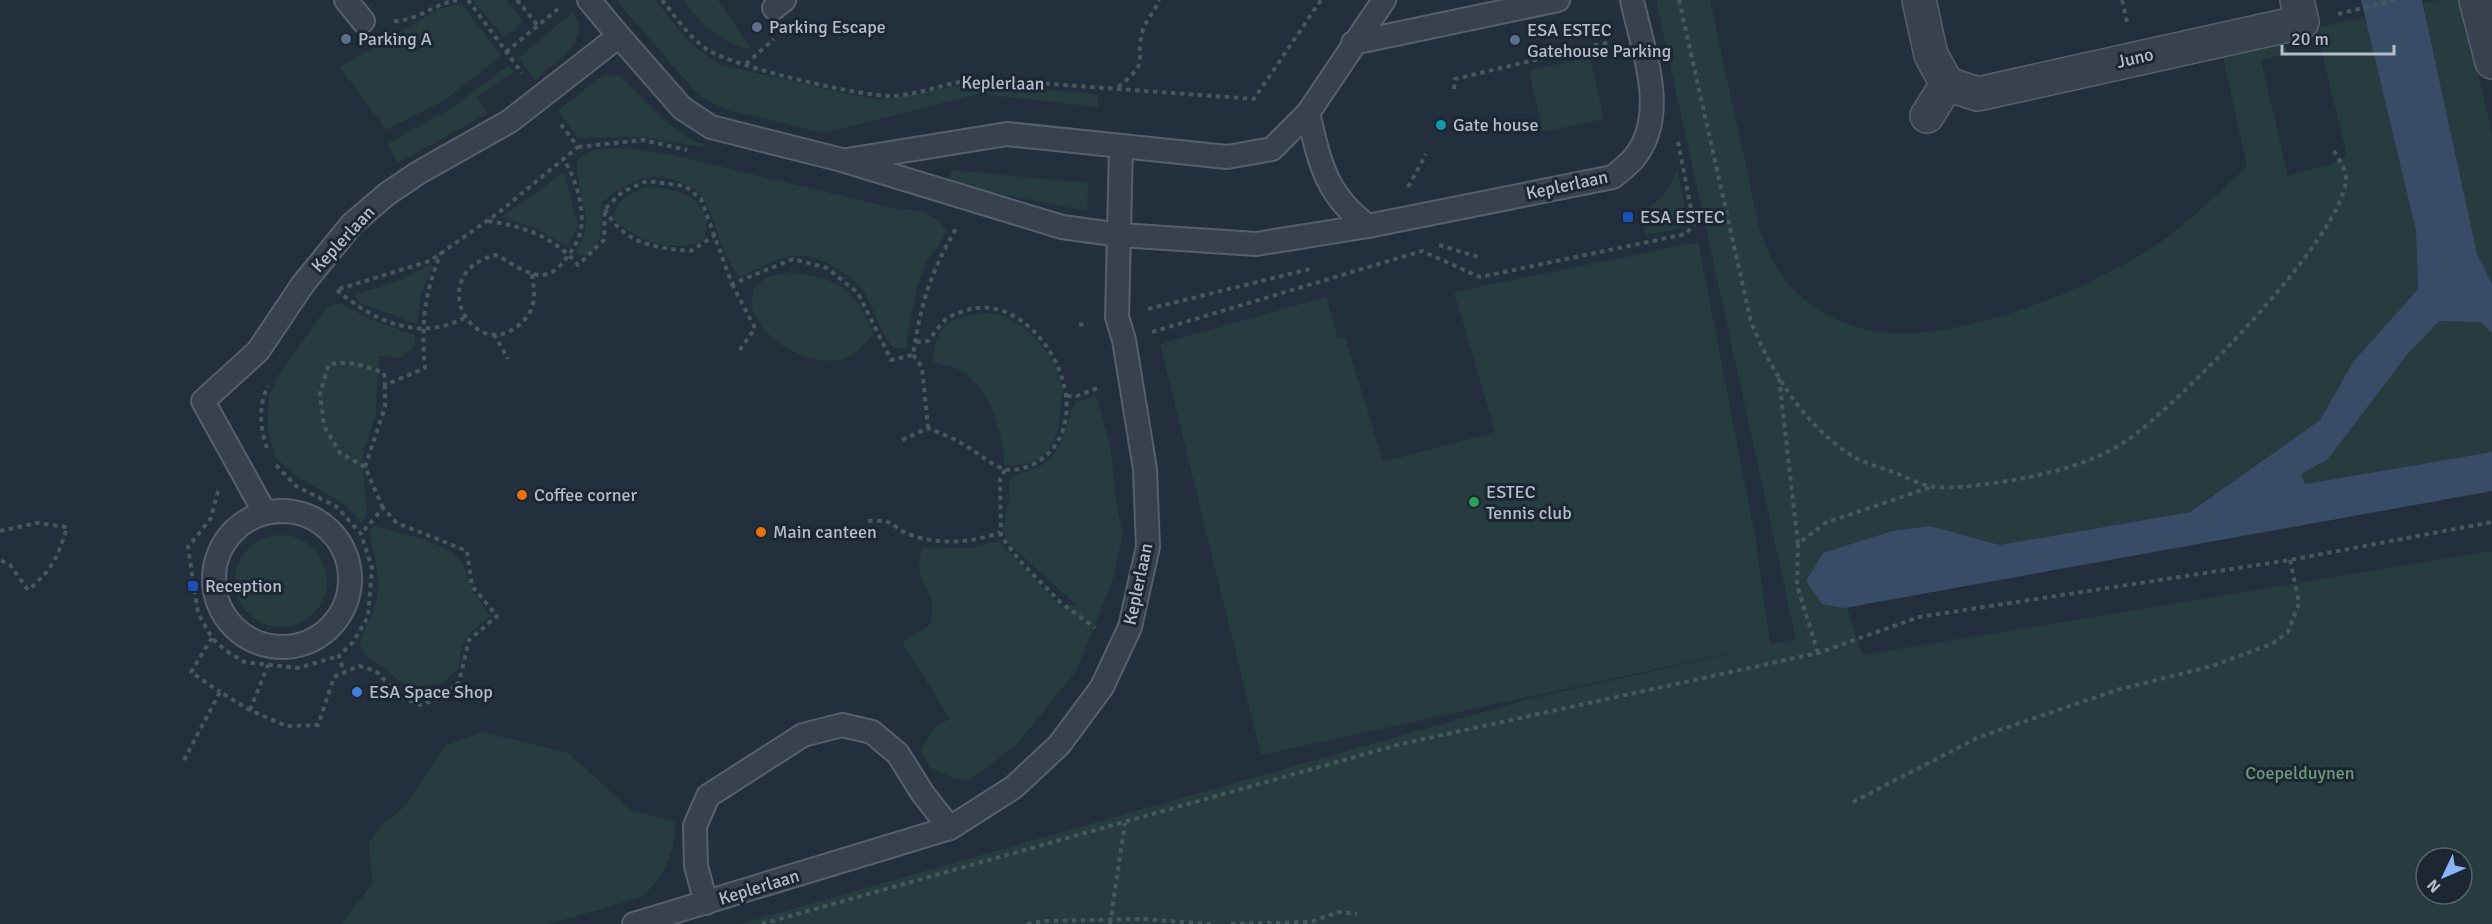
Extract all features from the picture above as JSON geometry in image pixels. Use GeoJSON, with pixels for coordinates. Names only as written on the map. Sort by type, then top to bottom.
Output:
{"type":"FeatureCollection","features":[{"type":"Feature","properties":{"kind":"street"},"geometry":{"type":"LineString","coordinates":[[1919,0],[1931,55],[1947,84],[1927,116]]}},
{"type":"Feature","properties":{"kind":"street"},"geometry":{"type":"LineString","coordinates":[[2476,0],[2492,62]]}},
{"type":"Feature","properties":{"kind":"street","name":"Juno"},"geometry":{"type":"LineString","coordinates":[[1947,84],[1978,94],[2299,11]]}},
{"type":"Feature","properties":{"kind":"lane"},"geometry":{"type":"LineString","coordinates":[[346,0],[363,21]]}},
{"type":"Feature","properties":{"kind":"lane"},"geometry":{"type":"LineString","coordinates":[[589,0],[682,108],[711,127],[842,160],[1062,227],[1120,236]]}},
{"type":"Feature","properties":{"kind":"lane"},"geometry":{"type":"LineString","coordinates":[[842,160],[1007,134],[1227,157],[1272,149],[1308,113],[1384,0]]}},
{"type":"Feature","properties":{"kind":"lane"},"geometry":{"type":"LineString","coordinates":[[1451,23],[1464,0]]}},
{"type":"Feature","properties":{"kind":"lane"},"geometry":{"type":"LineString","coordinates":[[1353,44],[1558,0]]}},
{"type":"Feature","properties":{"kind":"lane","name":"Keplerlaan"},"geometry":{"type":"LineString","coordinates":[[1120,236],[1256,244],[1368,226],[1613,177],[1634,158],[1651,126],[1653,101],[1632,0]]}},
{"type":"Feature","properties":{"kind":"lane","name":"Keplerlaan"},"geometry":{"type":"LineString","coordinates":[[266,513],[203,401],[258,351],[303,284],[352,224],[394,189],[506,124],[619,36]]}},
{"type":"Feature","properties":{"kind":"lane"},"geometry":{"type":"LineString","coordinates":[[1308,113],[1322,170],[1348,211],[1368,226]]}},
{"type":"Feature","properties":{"kind":"lane","name":"Keplerlaan"},"geometry":{"type":"LineString","coordinates":[[634,924],[950,828],[1014,787],[1059,744],[1102,687],[1130,627],[1148,547],[1145,469],[1124,340],[1117,317],[1121,146]]}},
{"type":"Feature","properties":{"kind":"lane"},"geometry":{"type":"LineString","coordinates":[[287,511],[308,517],[326,528],[340,544],[348,565],[350,586],[344,608],[333,625],[315,639],[295,646],[272,647],[250,640],[231,625],[219,606],[214,582],[217,559],[227,538],[244,523],[266,513],[287,511]]}},
{"type":"Feature","properties":{"kind":"lane","name":"Keplerlaan"},"geometry":{"type":"LineString","coordinates":[[706,903],[696,866],[695,826],[708,796],[803,735],[842,725],[872,732],[898,754],[923,794],[950,828]]}},
{"type":"Feature","properties":{"kind":"path"},"geometry":{"type":"LineString","coordinates":[[363,21],[411,20],[438,4],[457,0]]}},
{"type":"Feature","properties":{"kind":"path"},"geometry":{"type":"LineString","coordinates":[[468,0],[578,147]]}},
{"type":"Feature","properties":{"kind":"path"},"geometry":{"type":"LineString","coordinates":[[517,0],[538,26]]}},
{"type":"Feature","properties":{"kind":"path","name":"Keplerlaan"},"geometry":{"type":"LineString","coordinates":[[662,0],[700,45],[729,61],[870,95],[911,93],[966,80],[1117,87],[1254,99],[1321,0]]}},
{"type":"Feature","properties":{"kind":"path"},"geometry":{"type":"LineString","coordinates":[[1117,87],[1134,74],[1142,62],[1142,33],[1159,0]]}},
{"type":"Feature","properties":{"kind":"path"},"geometry":{"type":"LineString","coordinates":[[1679,0],[1751,322],[1762,350],[1779,378],[1822,434],[1855,458],[1932,487]]}},
{"type":"Feature","properties":{"kind":"path"},"geometry":{"type":"LineString","coordinates":[[2359,9],[2395,0]]}},
{"type":"Feature","properties":{"kind":"path"},"geometry":{"type":"LineString","coordinates":[[506,52],[564,4]]}},
{"type":"Feature","properties":{"kind":"path"},"geometry":{"type":"LineString","coordinates":[[1454,88],[1455,79],[1610,43],[1608,32]]}},
{"type":"Feature","properties":{"kind":"path"},"geometry":{"type":"LineString","coordinates":[[330,299],[337,289],[347,288],[430,261],[488,221],[578,147],[643,140],[694,151]]}},
{"type":"Feature","properties":{"kind":"path"},"geometry":{"type":"LineString","coordinates":[[1798,544],[1826,523],[1932,487],[1999,483],[2067,469],[2125,441],[2182,396],[2253,320],[2307,254],[2341,201],[2346,180],[2344,166],[2334,152]]}},
{"type":"Feature","properties":{"kind":"path"},"geometry":{"type":"LineString","coordinates":[[532,274],[536,300],[529,316],[513,330],[494,334],[478,330],[464,318],[460,303],[461,280],[472,266],[496,255],[532,274],[543,275],[560,267],[578,241],[582,226],[572,171],[563,159]]}},
{"type":"Feature","properties":{"kind":"path"},"geometry":{"type":"LineString","coordinates":[[488,221],[536,232],[569,255],[578,265],[604,240],[605,209],[622,192],[646,181],[685,186],[700,199],[732,284],[755,328],[739,351]]}},
{"type":"Feature","properties":{"kind":"path"},"geometry":{"type":"LineString","coordinates":[[605,209],[613,225],[656,248],[691,251],[715,235]]}},
{"type":"Feature","properties":{"kind":"path"},"geometry":{"type":"LineString","coordinates":[[928,428],[922,367],[913,355],[925,291],[936,264],[959,224]]}},
{"type":"Feature","properties":{"kind":"path"},"geometry":{"type":"LineString","coordinates":[[385,385],[425,368],[422,330],[428,285],[442,253]]}},
{"type":"Feature","properties":{"kind":"path"},"geometry":{"type":"LineString","coordinates":[[732,284],[794,259],[827,268],[858,293],[891,360],[913,355]]}},
{"type":"Feature","properties":{"kind":"path"},"geometry":{"type":"LineString","coordinates":[[337,289],[374,316],[410,329],[422,330],[450,326],[464,318]]}},
{"type":"Feature","properties":{"kind":"path"},"geometry":{"type":"LineString","coordinates":[[902,440],[928,428],[962,443],[1005,470],[1029,467],[1058,445],[1064,427],[1067,396],[1061,373],[1050,353],[1024,322],[1007,313],[990,308],[958,312],[946,319],[928,341],[915,342]]}},
{"type":"Feature","properties":{"kind":"path"},"geometry":{"type":"LineString","coordinates":[[1124,340],[1226,310]]}},
{"type":"Feature","properties":{"kind":"path"},"geometry":{"type":"LineString","coordinates":[[494,334],[508,359]]}},
{"type":"Feature","properties":{"kind":"path"},"geometry":{"type":"LineString","coordinates":[[212,638],[191,672],[250,710],[286,726],[318,725],[334,677],[359,666],[376,671],[399,696],[421,705],[444,696],[459,681],[469,640],[497,616],[472,586],[467,551],[398,523],[383,508],[365,467],[340,453],[324,426],[320,393],[329,364],[350,361],[384,373],[385,407],[365,467]]}},
{"type":"Feature","properties":{"kind":"path"},"geometry":{"type":"LineString","coordinates":[[270,459],[216,492],[211,518],[188,547],[198,613],[212,638],[244,662],[298,668],[339,656],[353,642],[368,617],[372,568],[361,534],[337,507],[296,486],[270,459],[261,430],[263,396],[274,375]]}},
{"type":"Feature","properties":{"kind":"path"},"geometry":{"type":"LineString","coordinates":[[1779,378],[1798,544],[1797,585],[1818,653]]}},
{"type":"Feature","properties":{"kind":"path"},"geometry":{"type":"LineString","coordinates":[[1067,396],[1077,396],[1101,387]]}},
{"type":"Feature","properties":{"kind":"path"},"geometry":{"type":"LineString","coordinates":[[1005,470],[1000,479],[1000,532],[1008,547],[1060,602],[1096,629],[1126,637]]}},
{"type":"Feature","properties":{"kind":"path"},"geometry":{"type":"LineString","coordinates":[[361,534],[383,508]]}},
{"type":"Feature","properties":{"kind":"path"},"geometry":{"type":"LineString","coordinates":[[868,521],[887,520],[908,534],[931,541],[976,538],[1000,532]]}},
{"type":"Feature","properties":{"kind":"path"},"geometry":{"type":"LineString","coordinates":[[762,924],[1401,744],[1818,653],[1919,616],[2290,560],[2492,522]]}},
{"type":"Feature","properties":{"kind":"path"},"geometry":{"type":"LineString","coordinates":[[0,531],[37,523],[66,527],[58,556],[49,572],[28,590],[10,565],[0,560]]}},
{"type":"Feature","properties":{"kind":"path"},"geometry":{"type":"LineString","coordinates":[[1853,801],[1979,737],[2117,690],[2212,666],[2272,644],[2288,632],[2299,603],[2290,560]]}},
{"type":"Feature","properties":{"kind":"path"},"geometry":{"type":"LineString","coordinates":[[339,656],[344,673]]}},
{"type":"Feature","properties":{"kind":"path"},"geometry":{"type":"LineString","coordinates":[[250,710],[268,665]]}},
{"type":"Feature","properties":{"kind":"path"},"geometry":{"type":"LineString","coordinates":[[184,760],[220,692]]}},
{"type":"Feature","properties":{"kind":"path"},"geometry":{"type":"LineString","coordinates":[[1111,923],[1125,823]]}},
{"type":"Feature","properties":{"kind":"path"},"geometry":{"type":"LineString","coordinates":[[1231,924],[1311,922],[1338,912],[1357,914]]}},
{"type":"Feature","properties":{"kind":"path"},"geometry":{"type":"LineString","coordinates":[[1028,924],[1046,921],[1111,923],[1142,919],[1211,924]]}},
{"type":"Feature","properties":{"kind":"green space"},"geometry":{"type":"Polygon","coordinates":[[[472,0],[506,0],[523,21],[505,38],[472,0]]]}},
{"type":"Feature","properties":{"kind":"green space"},"geometry":{"type":"Polygon","coordinates":[[[616,0],[655,0],[692,45],[719,64],[830,90],[881,100],[970,84],[1098,94],[1098,107],[978,94],[824,133],[727,110],[699,96],[616,0]]]}},
{"type":"Feature","properties":{"kind":"green space"},"geometry":{"type":"Polygon","coordinates":[[[683,0],[718,0],[751,49],[721,37],[697,17],[683,0]]]}},
{"type":"Feature","properties":{"kind":"green space","name":"Coepelduynen"},"geometry":{"type":"Polygon","coordinates":[[[1656,0],[1710,0],[1756,215],[1764,242],[1777,268],[1798,294],[1825,314],[1856,327],[1890,333],[1922,332],[1958,327],[2036,304],[2110,272],[2169,236],[2247,167],[2223,57],[2251,46],[2281,41],[2288,53],[2261,60],[2288,176],[2331,164],[2347,156],[2316,28],[2365,17],[2416,231],[2418,289],[2353,362],[2320,420],[2189,512],[2000,545],[1930,526],[1892,531],[1823,553],[1806,581],[1822,604],[1847,607],[1862,655],[2492,551],[2492,924],[739,924],[1522,701],[1767,645],[1261,755],[1160,344],[1326,297],[1338,338],[1345,337],[1383,462],[1495,432],[1454,292],[1698,242],[1756,541],[1770,644],[1796,639],[1656,0]]]}},
{"type":"Feature","properties":{"kind":"green space"},"geometry":{"type":"Polygon","coordinates":[[[2461,0],[2492,134],[2492,284],[2477,254],[2423,3],[2461,0]]]}},
{"type":"Feature","properties":{"kind":"green space"},"geometry":{"type":"Polygon","coordinates":[[[461,3],[501,56],[443,101],[386,130],[340,67],[439,9],[461,3]]]}},
{"type":"Feature","properties":{"kind":"green space"},"geometry":{"type":"Polygon","coordinates":[[[573,12],[578,23],[575,42],[561,58],[535,80],[518,58],[573,12]]]}},
{"type":"Feature","properties":{"kind":"green space"},"geometry":{"type":"Polygon","coordinates":[[[1590,57],[1604,119],[1543,132],[1529,71],[1590,57]]]}},
{"type":"Feature","properties":{"kind":"green space"},"geometry":{"type":"Polygon","coordinates":[[[509,65],[514,72],[477,97],[488,113],[398,163],[387,144],[450,109],[509,65]]]}},
{"type":"Feature","properties":{"kind":"green space"},"geometry":{"type":"Polygon","coordinates":[[[609,75],[620,76],[668,123],[687,137],[711,148],[642,137],[578,138],[558,111],[597,79],[609,75]]]}},
{"type":"Feature","properties":{"kind":"green space"},"geometry":{"type":"Polygon","coordinates":[[[623,148],[669,154],[892,208],[922,212],[935,218],[946,230],[942,240],[927,260],[921,275],[906,348],[894,348],[861,288],[830,264],[810,257],[792,256],[772,262],[740,277],[730,264],[723,249],[707,205],[698,193],[686,184],[668,178],[641,179],[625,186],[602,202],[601,232],[597,245],[585,256],[576,253],[585,228],[577,161],[581,156],[592,151],[623,148]]]}},
{"type":"Feature","properties":{"kind":"green space"},"geometry":{"type":"Polygon","coordinates":[[[1677,169],[1688,222],[1682,228],[1646,235],[1639,212],[1653,205],[1663,195],[1677,169]]]}},
{"type":"Feature","properties":{"kind":"green space"},"geometry":{"type":"Polygon","coordinates":[[[951,170],[1088,183],[1087,211],[949,184],[951,170]]]}},
{"type":"Feature","properties":{"kind":"green space"},"geometry":{"type":"Polygon","coordinates":[[[564,172],[578,226],[567,247],[538,229],[502,217],[564,172]]]}},
{"type":"Feature","properties":{"kind":"green space"},"geometry":{"type":"Polygon","coordinates":[[[647,187],[672,190],[693,199],[701,207],[705,216],[706,227],[703,241],[679,246],[656,243],[634,234],[614,220],[616,207],[624,198],[647,187]]]}},
{"type":"Feature","properties":{"kind":"green space"},"geometry":{"type":"Polygon","coordinates":[[[430,264],[433,266],[420,297],[417,324],[361,303],[354,295],[402,280],[430,264]]]}},
{"type":"Feature","properties":{"kind":"green space"},"geometry":{"type":"Polygon","coordinates":[[[790,272],[822,278],[843,288],[858,304],[874,334],[853,354],[836,360],[807,357],[778,343],[758,321],[752,308],[753,289],[766,278],[790,272]]]}},
{"type":"Feature","properties":{"kind":"green space"},"geometry":{"type":"Polygon","coordinates":[[[341,303],[369,319],[415,335],[415,346],[400,358],[379,356],[376,414],[362,458],[367,516],[361,523],[346,505],[295,475],[275,457],[267,427],[269,396],[277,377],[327,307],[341,303]]]}},
{"type":"Feature","properties":{"kind":"green space"},"geometry":{"type":"Polygon","coordinates":[[[982,313],[998,314],[1022,326],[1049,356],[1060,379],[1062,396],[1056,437],[1045,453],[1028,463],[1005,465],[997,423],[978,385],[956,368],[933,362],[937,340],[940,332],[946,326],[960,318],[982,313]]]}},
{"type":"Feature","properties":{"kind":"green space"},"geometry":{"type":"Polygon","coordinates":[[[2439,321],[2481,322],[2492,334],[2492,452],[2304,484],[2301,474],[2328,458],[2406,356],[2439,321]]]}},
{"type":"Feature","properties":{"kind":"green space"},"geometry":{"type":"Polygon","coordinates":[[[1096,396],[1110,444],[1117,507],[1123,533],[1113,579],[1076,671],[1018,743],[970,780],[956,779],[930,768],[921,750],[935,726],[950,719],[902,642],[929,626],[932,613],[932,603],[920,570],[923,547],[972,548],[998,541],[1060,606],[1077,605],[1009,544],[1003,530],[1009,498],[1009,480],[1047,461],[1063,438],[1075,403],[1096,396]]]}},
{"type":"Feature","properties":{"kind":"green space"},"geometry":{"type":"Polygon","coordinates":[[[375,526],[426,540],[452,552],[462,562],[473,591],[490,616],[467,638],[459,668],[443,683],[408,687],[361,651],[363,633],[376,602],[378,584],[369,531],[375,526]]]}},
{"type":"Feature","properties":{"kind":"green space"},"geometry":{"type":"Polygon","coordinates":[[[281,535],[299,538],[314,548],[324,563],[327,581],[324,599],[314,614],[299,624],[281,627],[263,624],[248,614],[238,599],[235,581],[238,563],[248,548],[263,538],[281,535]]]}},
{"type":"Feature","properties":{"kind":"green space"},"geometry":{"type":"Polygon","coordinates":[[[482,732],[568,753],[631,810],[676,822],[671,854],[657,880],[642,897],[549,924],[341,924],[372,884],[369,842],[378,829],[406,805],[446,745],[482,732]]]}},
{"type":"Feature","properties":{"kind":"water"},"geometry":{"type":"Polygon","coordinates":[[[2361,0],[2422,0],[2477,254],[2492,284],[2492,334],[2481,322],[2439,321],[2406,356],[2328,459],[2301,474],[2305,484],[2492,452],[2492,491],[1844,608],[1822,604],[1806,581],[1823,553],[1892,531],[1930,526],[2000,545],[2190,512],[2320,420],[2353,362],[2418,289],[2416,231],[2361,0]]]}},
{"type":"Feature","properties":{"kind":"place","name":"Parking Escape"},"geometry":{"type":"Point","coordinates":[757,27]}},
{"type":"Feature","properties":{"kind":"place","name":"Parking A"},"geometry":{"type":"Point","coordinates":[346,39]}},
{"type":"Feature","properties":{"kind":"place","name":"ESA ESTEC Gatehouse Parking"},"geometry":{"type":"Point","coordinates":[1515,40]}},
{"type":"Feature","properties":{"kind":"place","name":"Gate house"},"geometry":{"type":"Point","coordinates":[1441,125]}},
{"type":"Feature","properties":{"kind":"place","name":"ESA ESTEC"},"geometry":{"type":"Point","coordinates":[1628,217]}},
{"type":"Feature","properties":{"kind":"place","name":"Coffee corner"},"geometry":{"type":"Point","coordinates":[522,495]}},
{"type":"Feature","properties":{"kind":"place","name":"ESTEC Tennis club"},"geometry":{"type":"Point","coordinates":[1474,502]}},
{"type":"Feature","properties":{"kind":"place","name":"Main canteen"},"geometry":{"type":"Point","coordinates":[761,532]}},
{"type":"Feature","properties":{"kind":"place","name":"Reception"},"geometry":{"type":"Point","coordinates":[193,586]}},
{"type":"Feature","properties":{"kind":"place","name":"ESA Space Shop"},"geometry":{"type":"Point","coordinates":[357,692]}}]}
